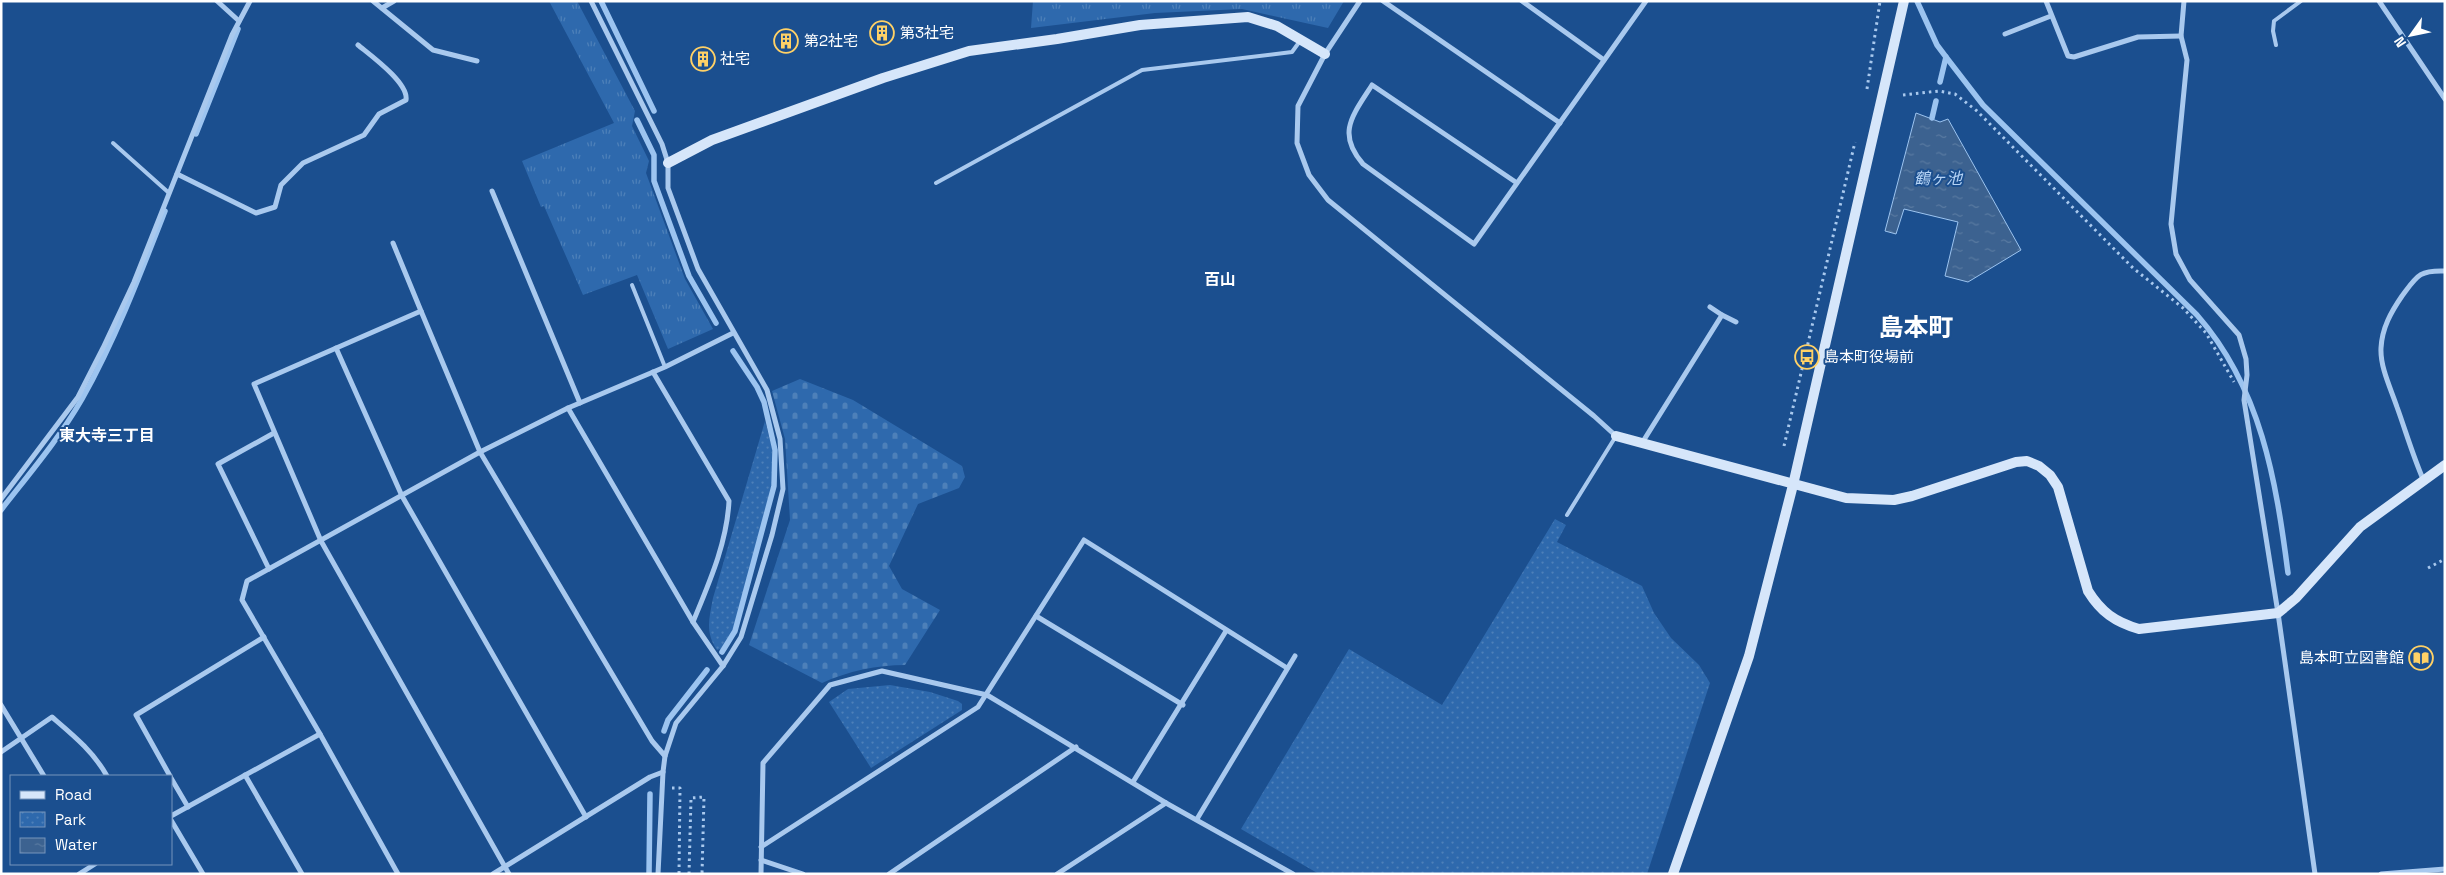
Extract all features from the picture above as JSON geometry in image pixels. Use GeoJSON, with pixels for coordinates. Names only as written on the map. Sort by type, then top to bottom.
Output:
{"type":"FeatureCollection","features":[{"type":"Feature","properties":{"kind":"street"},"geometry":{"type":"LineString","coordinates":[[217,1],[239,21]]}},
{"type":"Feature","properties":{"kind":"street"},"geometry":{"type":"LineString","coordinates":[[1,499],[78,397],[134,282],[168,193],[239,21],[250,1]]}},
{"type":"Feature","properties":{"kind":"street"},"geometry":{"type":"LineString","coordinates":[[373,1],[433,50],[477,60]]}},
{"type":"Feature","properties":{"kind":"street"},"geometry":{"type":"LineString","coordinates":[[382,8],[394,1]]}},
{"type":"Feature","properties":{"kind":"street"},"geometry":{"type":"LineString","coordinates":[[591,1],[662,144],[668,163],[668,188],[698,269],[767,390],[780,439],[783,490],[772,536],[741,637],[723,666],[676,723],[665,756],[658,874]]}},
{"type":"Feature","properties":{"kind":"street"},"geometry":{"type":"LineString","coordinates":[[1360,1],[1325,54],[1298,106],[1297,143],[1309,175],[1328,200],[1616,436],[1846,498],[1894,500],[1912,496],[2016,462],[2027,461],[2039,466],[2050,475],[2058,487],[2088,591],[2097,606],[2117,622],[2139,629],[2278,613],[2296,598],[2360,527],[2445,465]]}},
{"type":"Feature","properties":{"kind":"street"},"geometry":{"type":"LineString","coordinates":[[1383,1],[1560,123]]}},
{"type":"Feature","properties":{"kind":"street"},"geometry":{"type":"LineString","coordinates":[[1522,1],[1604,60]]}},
{"type":"Feature","properties":{"kind":"street"},"geometry":{"type":"LineString","coordinates":[[1517,183],[1372,85],[1350,118],[1348,134],[1354,153],[1364,164],[1474,244],[1646,1]]}},
{"type":"Feature","properties":{"kind":"street"},"geometry":{"type":"LineString","coordinates":[[1674,874],[1749,656],[1793,484],[1890,70],[1904,1]]}},
{"type":"Feature","properties":{"kind":"street"},"geometry":{"type":"LineString","coordinates":[[2046,1],[2068,56],[2074,57],[2138,37],[2181,36]]}},
{"type":"Feature","properties":{"kind":"street"},"geometry":{"type":"LineString","coordinates":[[2184,1],[2181,36],[2187,60],[2171,224],[2176,254],[2190,280],[2239,335],[2246,359],[2247,375],[2244,400],[2278,613],[2315,874]]}},
{"type":"Feature","properties":{"kind":"street"},"geometry":{"type":"LineString","coordinates":[[2379,1],[2445,99]]}},
{"type":"Feature","properties":{"kind":"street"},"geometry":{"type":"LineString","coordinates":[[2005,34],[2051,16]]}},
{"type":"Feature","properties":{"kind":"street"},"geometry":{"type":"LineString","coordinates":[[668,163],[712,140],[883,78],[969,51],[1057,40],[1140,25],[1248,17],[1277,26],[1325,54]]}},
{"type":"Feature","properties":{"kind":"street"},"geometry":{"type":"LineString","coordinates":[[177,174],[256,213],[275,207],[281,185],[303,163],[364,135],[379,114],[406,100],[407,96],[399,82],[358,45]]}},
{"type":"Feature","properties":{"kind":"street"},"geometry":{"type":"LineString","coordinates":[[492,191],[580,403]]}},
{"type":"Feature","properties":{"kind":"street"},"geometry":{"type":"LineString","coordinates":[[393,243],[480,452],[652,742],[665,756]]}},
{"type":"Feature","properties":{"kind":"street"},"geometry":{"type":"LineString","coordinates":[[2424,479],[2414,458],[2385,373],[2381,350],[2384,326],[2394,307],[2418,275],[2429,270],[2445,271]]}},
{"type":"Feature","properties":{"kind":"street"},"geometry":{"type":"LineString","coordinates":[[1710,307],[1736,322]]}},
{"type":"Feature","properties":{"kind":"street"},"geometry":{"type":"LineString","coordinates":[[421,311],[254,384],[321,540],[509,874]]}},
{"type":"Feature","properties":{"kind":"street"},"geometry":{"type":"LineString","coordinates":[[1641,444],[1722,315]]}},
{"type":"Feature","properties":{"kind":"street"},"geometry":{"type":"LineString","coordinates":[[398,874],[242,600],[247,581],[480,452],[568,408],[665,367],[733,333]]}},
{"type":"Feature","properties":{"kind":"street"},"geometry":{"type":"LineString","coordinates":[[336,348],[402,496],[586,817]]}},
{"type":"Feature","properties":{"kind":"street"},"geometry":{"type":"LineString","coordinates":[[653,372],[729,501],[728,517],[716,567],[693,622]]}},
{"type":"Feature","properties":{"kind":"street"},"geometry":{"type":"LineString","coordinates":[[568,408],[693,622],[723,666]]}},
{"type":"Feature","properties":{"kind":"street"},"geometry":{"type":"LineString","coordinates":[[268,569],[218,464],[274,433]]}},
{"type":"Feature","properties":{"kind":"street"},"geometry":{"type":"LineString","coordinates":[[761,846],[978,708],[1084,540],[1287,668]]}},
{"type":"Feature","properties":{"kind":"street"},"geometry":{"type":"LineString","coordinates":[[1036,616],[1183,705]]}},
{"type":"Feature","properties":{"kind":"street"},"geometry":{"type":"LineString","coordinates":[[1133,782],[1183,705],[1226,631]]}},
{"type":"Feature","properties":{"kind":"street"},"geometry":{"type":"LineString","coordinates":[[170,775],[136,715],[264,637]]}},
{"type":"Feature","properties":{"kind":"street"},"geometry":{"type":"LineString","coordinates":[[1196,819],[1295,656]]}},
{"type":"Feature","properties":{"kind":"street"},"geometry":{"type":"LineString","coordinates":[[761,874],[762,763],[830,685],[882,671],[987,695],[1166,803],[1293,874]]}},
{"type":"Feature","properties":{"kind":"street"},"geometry":{"type":"LineString","coordinates":[[1,705],[43,775]]}},
{"type":"Feature","properties":{"kind":"street"},"geometry":{"type":"LineString","coordinates":[[1,752],[52,717],[80,740],[99,762],[106,775]]}},
{"type":"Feature","properties":{"kind":"street"},"geometry":{"type":"LineString","coordinates":[[172,817],[320,734]]}},
{"type":"Feature","properties":{"kind":"street"},"geometry":{"type":"LineString","coordinates":[[889,874],[1076,747]]}},
{"type":"Feature","properties":{"kind":"street"},"geometry":{"type":"LineString","coordinates":[[493,874],[650,777],[663,772]]}},
{"type":"Feature","properties":{"kind":"street"},"geometry":{"type":"LineString","coordinates":[[245,775],[302,874]]}},
{"type":"Feature","properties":{"kind":"street"},"geometry":{"type":"LineString","coordinates":[[172,779],[188,807]]}},
{"type":"Feature","properties":{"kind":"street"},"geometry":{"type":"LineString","coordinates":[[1057,874],[1166,803]]}},
{"type":"Feature","properties":{"kind":"street"},"geometry":{"type":"LineString","coordinates":[[172,820],[202,874]]}},
{"type":"Feature","properties":{"kind":"street"},"geometry":{"type":"LineString","coordinates":[[761,860],[803,874]]}},
{"type":"Feature","properties":{"kind":"street"},"geometry":{"type":"LineString","coordinates":[[79,874],[93,865]]}},
{"type":"Feature","properties":{"kind":"street"},"geometry":{"type":"LineString","coordinates":[[2381,874],[2445,869]]}},
{"type":"Feature","properties":{"kind":"lane"},"geometry":{"type":"LineString","coordinates":[[2276,45],[2273,32],[2274,21],[2301,1]]}},
{"type":"Feature","properties":{"kind":"lane"},"geometry":{"type":"LineString","coordinates":[[936,183],[1142,70],[1292,52],[1301,39]]}},
{"type":"Feature","properties":{"kind":"lane"},"geometry":{"type":"LineString","coordinates":[[113,143],[168,193]]}},
{"type":"Feature","properties":{"kind":"lane"},"geometry":{"type":"LineString","coordinates":[[632,285],[665,367]]}},
{"type":"Feature","properties":{"kind":"lane"},"geometry":{"type":"LineString","coordinates":[[1567,515],[1616,436]]}},
{"type":"Feature","properties":{"kind":"path"},"geometry":{"type":"LineString","coordinates":[[1865,99],[1880,1]]}},
{"type":"Feature","properties":{"kind":"path"},"geometry":{"type":"LineString","coordinates":[[1903,95],[1939,91],[1955,94],[1977,110],[2133,268],[2183,308],[2206,333],[2244,400]]}},
{"type":"Feature","properties":{"kind":"path"},"geometry":{"type":"LineString","coordinates":[[1784,446],[1856,138]]}},
{"type":"Feature","properties":{"kind":"path"},"geometry":{"type":"LineString","coordinates":[[2428,568],[2445,558]]}},
{"type":"Feature","properties":{"kind":"path"},"geometry":{"type":"LineString","coordinates":[[662,787],[680,788],[678,874]]}},
{"type":"Feature","properties":{"kind":"path"},"geometry":{"type":"LineString","coordinates":[[689,874],[691,798],[704,797],[702,874]]}},
{"type":"Feature","properties":{"kind":"green space"},"geometry":{"type":"Polygon","coordinates":[[[549,1],[577,1],[635,111],[632,126],[649,161],[646,173],[685,279],[713,329],[668,349],[637,275],[583,295],[544,206],[541,207],[522,161],[614,123],[549,1]]]}},
{"type":"Feature","properties":{"kind":"green space"},"geometry":{"type":"Polygon","coordinates":[[[1033,1],[1344,1],[1328,28],[1242,9],[1155,13],[1031,28],[1033,1]]]}},
{"type":"Feature","properties":{"kind":"green space"},"geometry":{"type":"Polygon","coordinates":[[[800,379],[853,400],[962,466],[965,477],[959,488],[918,504],[889,566],[902,589],[940,610],[905,665],[863,669],[822,683],[749,645],[790,520],[785,439],[772,391],[800,379]]]}},
{"type":"Feature","properties":{"kind":"green space"},"geometry":{"type":"Polygon","coordinates":[[[765,421],[772,448],[772,485],[733,630],[721,649],[717,650],[709,631],[713,598],[765,421]]]}},
{"type":"Feature","properties":{"kind":"green space"},"geometry":{"type":"Polygon","coordinates":[[[1555,519],[1566,525],[1557,542],[1642,586],[1654,613],[1671,638],[1699,665],[1710,683],[1647,874],[1319,874],[1241,829],[1349,649],[1442,705],[1555,519]]]}},
{"type":"Feature","properties":{"kind":"green space"},"geometry":{"type":"Polygon","coordinates":[[[890,685],[930,692],[958,701],[962,704],[962,710],[871,768],[829,702],[848,689],[890,685]]]}},
{"type":"Feature","properties":{"kind":"water","name":"鶴ヶ池"},"geometry":{"type":"Polygon","coordinates":[[[1916,113],[1940,122],[1948,119],[2021,250],[1968,282],[1945,276],[1958,222],[1904,209],[1896,234],[1885,231],[1916,113]]]}},
{"type":"Feature","properties":{"kind":"waterway"},"geometry":{"type":"LineString","coordinates":[[601,1],[654,111]]}},
{"type":"Feature","properties":{"kind":"waterway"},"geometry":{"type":"LineString","coordinates":[[1917,1],[1937,45],[1946,57],[1940,82]]}},
{"type":"Feature","properties":{"kind":"waterway"},"geometry":{"type":"LineString","coordinates":[[196,134],[238,29]]}},
{"type":"Feature","properties":{"kind":"waterway"},"geometry":{"type":"LineString","coordinates":[[1946,57],[1983,105],[2197,315],[2219,343],[2237,373],[2251,404],[2262,436],[2278,504],[2288,573]]}},
{"type":"Feature","properties":{"kind":"waterway"},"geometry":{"type":"LineString","coordinates":[[1932,118],[1936,101]]}},
{"type":"Feature","properties":{"kind":"waterway"},"geometry":{"type":"LineString","coordinates":[[637,120],[654,155],[654,181],[689,276],[716,323]]}},
{"type":"Feature","properties":{"kind":"waterway"},"geometry":{"type":"LineString","coordinates":[[1,510],[54,442],[82,399],[116,330],[165,211]]}},
{"type":"Feature","properties":{"kind":"waterway"},"geometry":{"type":"LineString","coordinates":[[722,652],[735,631],[774,486],[775,450],[764,402],[757,387],[733,351]]}},
{"type":"Feature","properties":{"kind":"waterway"},"geometry":{"type":"LineString","coordinates":[[664,731],[668,720],[707,670]]}},
{"type":"Feature","properties":{"kind":"waterway"},"geometry":{"type":"LineString","coordinates":[[649,874],[650,794]]}},
{"type":"Feature","properties":{"kind":"place","name":"第3社宅"},"geometry":{"type":"Point","coordinates":[882,33]}},
{"type":"Feature","properties":{"kind":"place","name":"第2社宅"},"geometry":{"type":"Point","coordinates":[786,41]}},
{"type":"Feature","properties":{"kind":"place","name":"社宅"},"geometry":{"type":"Point","coordinates":[703,59]}},
{"type":"Feature","properties":{"kind":"place","name":"島本町役場前"},"geometry":{"type":"Point","coordinates":[1807,357]}},
{"type":"Feature","properties":{"kind":"place","name":"島本町立図書館"},"geometry":{"type":"Point","coordinates":[2421,658]}},
{"type":"Feature","properties":{"kind":"district","name":"百山"},"geometry":{"type":"Point","coordinates":[1220,279]}},
{"type":"Feature","properties":{"kind":"district","name":"島本町"},"geometry":{"type":"Point","coordinates":[1916,327]}},
{"type":"Feature","properties":{"kind":"district","name":"東大寺三丁目"},"geometry":{"type":"Point","coordinates":[107,435]}}]}
